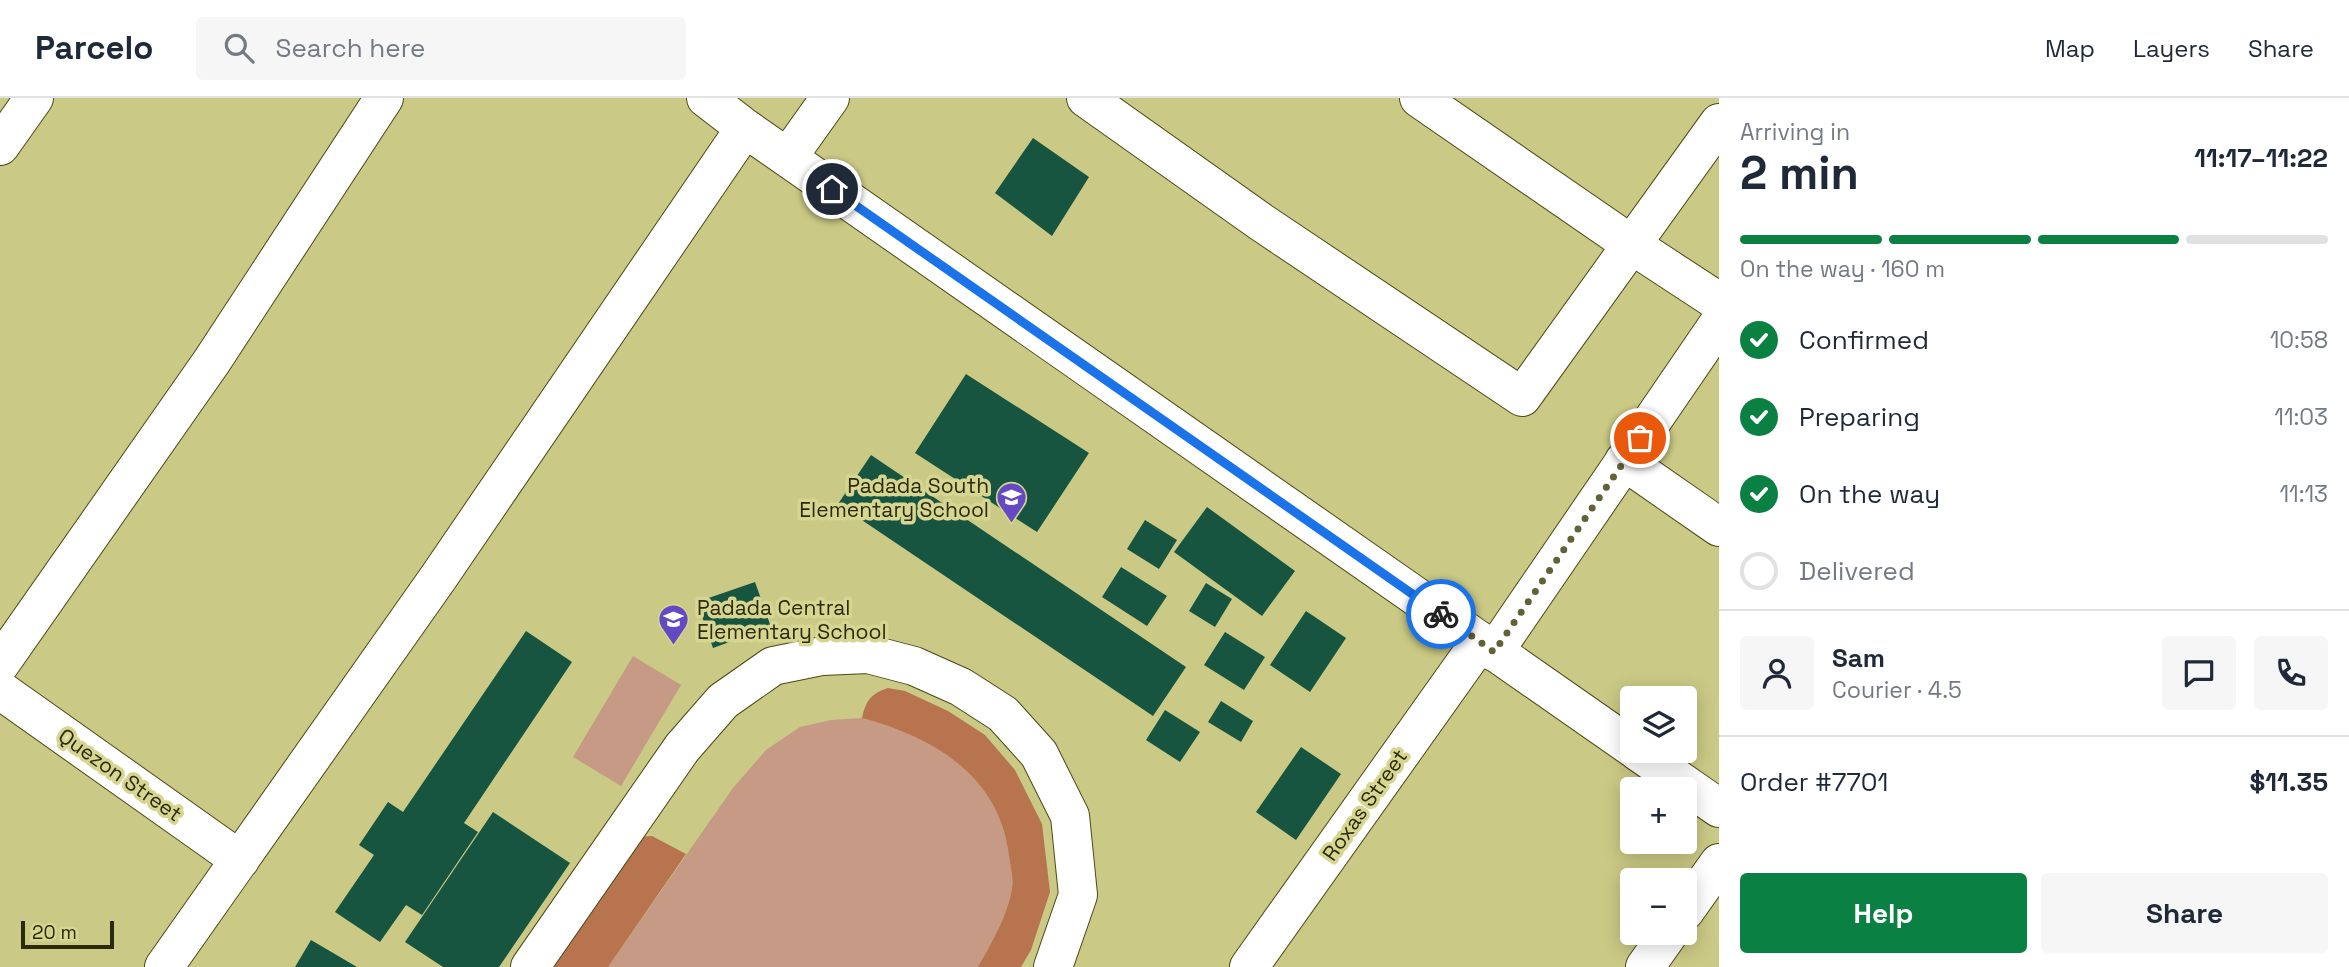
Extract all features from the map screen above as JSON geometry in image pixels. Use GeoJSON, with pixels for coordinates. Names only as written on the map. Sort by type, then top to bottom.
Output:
{"type":"FeatureCollection","features":[{"type":"Feature","properties":{"kind":"street"},"geometry":{"type":"LineString","coordinates":[[0,146],[34,98]]}},
{"type":"Feature","properties":{"kind":"street"},"geometry":{"type":"LineString","coordinates":[[0,664],[212,361],[384,98]]}},
{"type":"Feature","properties":{"kind":"street"},"geometry":{"type":"LineString","coordinates":[[706,98],[745,128],[1620,739]]}},
{"type":"Feature","properties":{"kind":"street"},"geometry":{"type":"LineString","coordinates":[[788,158],[830,98]]}},
{"type":"Feature","properties":{"kind":"street"},"geometry":{"type":"LineString","coordinates":[[1086,98],[1273,230],[1522,397],[1719,123]]}},
{"type":"Feature","properties":{"kind":"street"},"geometry":{"type":"LineString","coordinates":[[1419,98],[1719,302]]}},
{"type":"Feature","properties":{"kind":"street"},"geometry":{"type":"LineString","coordinates":[[164,967],[438,578],[745,128]]}},
{"type":"Feature","properties":{"kind":"street","name":"Roxas Street"},"geometry":{"type":"LineString","coordinates":[[1249,967],[1624,461],[1719,323]]}},
{"type":"Feature","properties":{"kind":"street"},"geometry":{"type":"LineString","coordinates":[[1624,461],[1719,527]]}},
{"type":"Feature","properties":{"kind":"street"},"geometry":{"type":"LineString","coordinates":[[530,967],[682,748],[723,701],[773,666],[821,656],[868,654],[914,666],[961,687],[1003,715],[1039,754],[1070,816],[1078,895],[1053,967]]}},
{"type":"Feature","properties":{"kind":"street","name":"Quezon Street"},"geometry":{"type":"LineString","coordinates":[[0,690],[240,860]]}},
{"type":"Feature","properties":{"kind":"street"},"geometry":{"type":"LineString","coordinates":[[1655,763],[1719,808]]}},
{"type":"Feature","properties":{"kind":"street"},"geometry":{"type":"LineString","coordinates":[[1697,894],[1719,863]]}},
{"type":"Feature","properties":{"kind":"street"},"geometry":{"type":"LineString","coordinates":[[1645,967],[1661,945]]}},
{"type":"Feature","properties":{"kind":"shaded area"},"geometry":{"type":"Polygon","coordinates":[[[633,656],[681,685],[621,786],[573,757],[633,656]]]}},
{"type":"Feature","properties":{"kind":"shaded area"},"geometry":{"type":"Polygon","coordinates":[[[888,688],[905,691],[948,711],[985,735],[1015,770],[1042,824],[1050,892],[1031,950],[1021,967],[978,967],[1003,919],[1012,884],[1003,828],[992,803],[977,782],[959,764],[937,749],[914,736],[862,718],[870,699],[888,688]]]}},
{"type":"Feature","properties":{"kind":"shaded area"},"geometry":{"type":"Polygon","coordinates":[[[862,718],[914,736],[937,749],[959,764],[977,782],[992,803],[1003,828],[1012,884],[1003,919],[978,967],[608,967],[733,788],[766,750],[800,727],[831,720],[862,718]]]}},
{"type":"Feature","properties":{"kind":"shaded area"},"geometry":{"type":"Polygon","coordinates":[[[652,836],[686,854],[608,967],[545,967],[637,837],[652,836]]]}},
{"type":"Feature","properties":{"kind":"building"},"geometry":{"type":"Polygon","coordinates":[[[1033,138],[1089,177],[1052,236],[995,193],[1033,138]]]}},
{"type":"Feature","properties":{"kind":"building"},"geometry":{"type":"Polygon","coordinates":[[[966,374],[1089,453],[1037,532],[915,453],[966,374]]]}},
{"type":"Feature","properties":{"kind":"building"},"geometry":{"type":"Polygon","coordinates":[[[871,455],[1186,667],[1153,716],[838,504],[871,455]]]}},
{"type":"Feature","properties":{"kind":"building"},"geometry":{"type":"Polygon","coordinates":[[[1207,507],[1295,571],[1262,616],[1174,552],[1207,507]]]}},
{"type":"Feature","properties":{"kind":"building"},"geometry":{"type":"Polygon","coordinates":[[[1145,520],[1177,540],[1159,569],[1127,549],[1145,520]]]}},
{"type":"Feature","properties":{"kind":"building"},"geometry":{"type":"Polygon","coordinates":[[[1121,567],[1167,596],[1147,626],[1102,597],[1121,567]]]}},
{"type":"Feature","properties":{"kind":"building"},"geometry":{"type":"Polygon","coordinates":[[[755,582],[771,627],[713,648],[697,602],[755,582]]]}},
{"type":"Feature","properties":{"kind":"building"},"geometry":{"type":"Polygon","coordinates":[[[1206,583],[1232,599],[1215,627],[1189,611],[1206,583]]]}},
{"type":"Feature","properties":{"kind":"building"},"geometry":{"type":"Polygon","coordinates":[[[1306,611],[1346,638],[1310,692],[1270,665],[1306,611]]]}},
{"type":"Feature","properties":{"kind":"building"},"geometry":{"type":"Polygon","coordinates":[[[526,631],[572,662],[464,823],[478,832],[422,915],[406,905],[380,942],[335,912],[374,855],[359,845],[388,802],[403,812],[526,631]]]}},
{"type":"Feature","properties":{"kind":"building"},"geometry":{"type":"Polygon","coordinates":[[[1225,632],[1265,657],[1244,690],[1204,665],[1225,632]]]}},
{"type":"Feature","properties":{"kind":"building"},"geometry":{"type":"Polygon","coordinates":[[[1221,701],[1253,721],[1241,742],[1208,722],[1221,701]]]}},
{"type":"Feature","properties":{"kind":"building"},"geometry":{"type":"Polygon","coordinates":[[[1165,710],[1200,732],[1180,762],[1146,740],[1165,710]]]}},
{"type":"Feature","properties":{"kind":"building"},"geometry":{"type":"Polygon","coordinates":[[[1301,747],[1341,774],[1296,840],[1256,812],[1301,747]]]}},
{"type":"Feature","properties":{"kind":"building"},"geometry":{"type":"Polygon","coordinates":[[[493,812],[570,863],[499,967],[443,967],[405,942],[493,812]]]}},
{"type":"Feature","properties":{"kind":"building"},"geometry":{"type":"Polygon","coordinates":[[[311,940],[357,967],[295,967],[311,940]]]}},
{"type":"Feature","properties":{"kind":"way so far"},"geometry":{"type":"LineString","coordinates":[[1441,614],[1494,652],[1640,438]]}},
{"type":"Feature","properties":{"kind":"place","name":"Padada South Elementary School"},"geometry":{"type":"Point","coordinates":[1012,525]}},
{"type":"Feature","properties":{"kind":"place","name":"Padada Central Elementary School"},"geometry":{"type":"Point","coordinates":[674,647]}},
{"type":"Feature","properties":{"kind":"route"},"geometry":{"type":"LineString","coordinates":[[832,189],[1441,614]]}}]}
